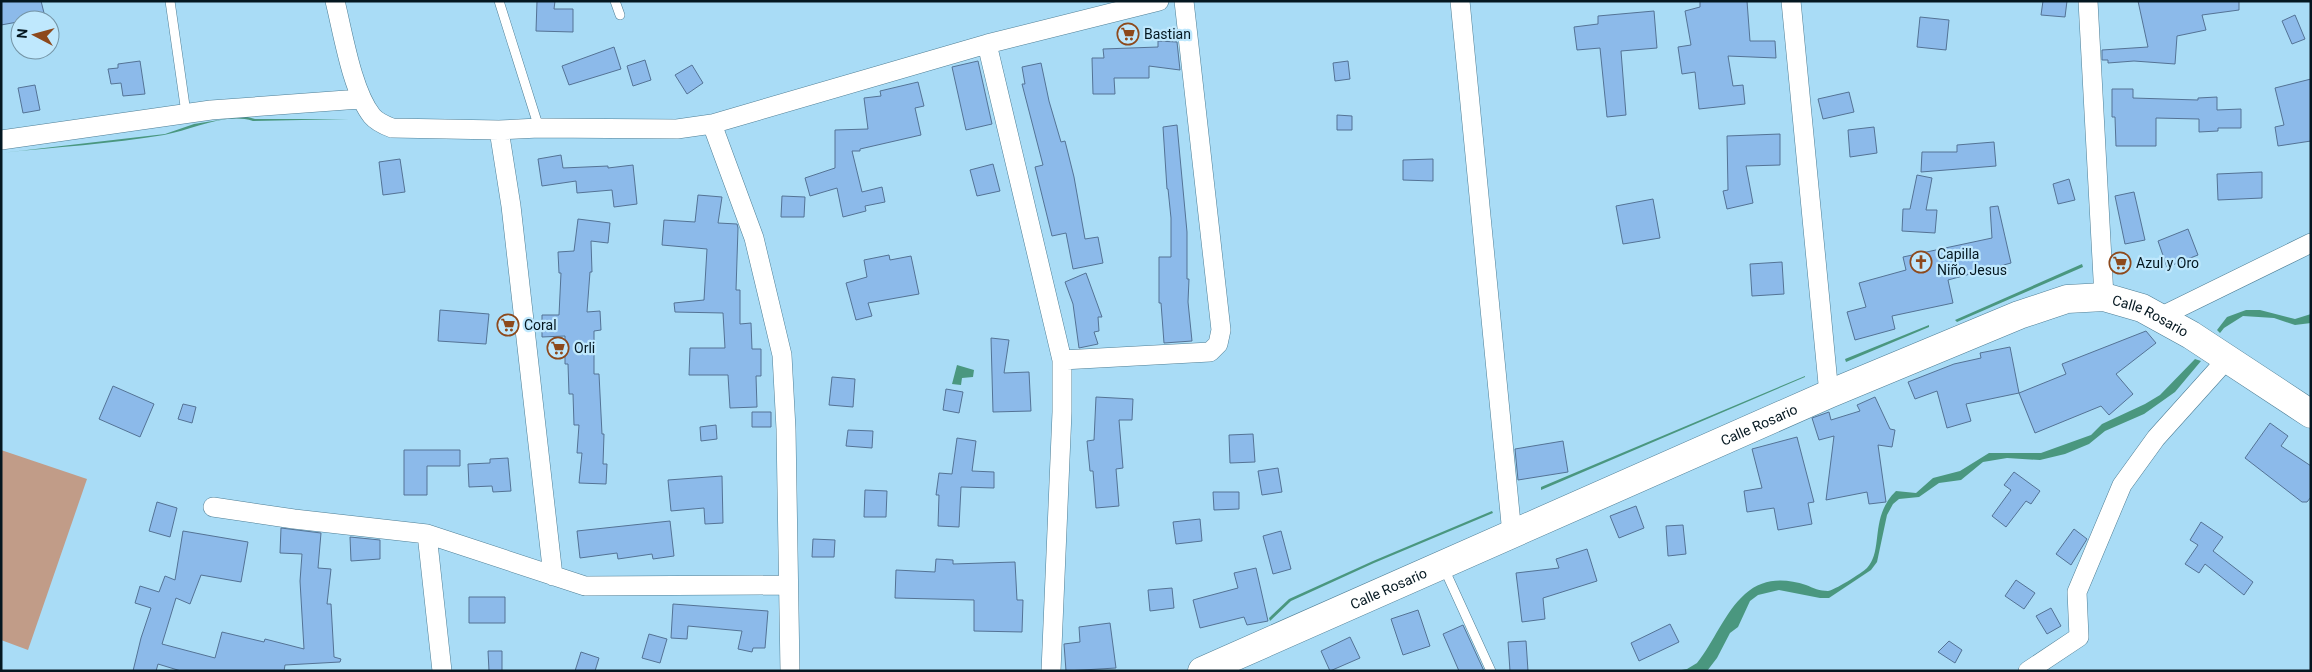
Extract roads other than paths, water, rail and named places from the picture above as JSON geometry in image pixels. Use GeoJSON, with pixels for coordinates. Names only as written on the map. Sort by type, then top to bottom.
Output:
{"type":"FeatureCollection","features":[{"type":"Feature","properties":{"kind":"main road","name":"Calle Rosario"},"geometry":{"type":"LineString","coordinates":[[1202,671],[1829,394],[2043,306],[2067,299],[2104,297],[2124,301],[2160,317],[2311,414]]}},
{"type":"Feature","properties":{"kind":"street"},"geometry":{"type":"LineString","coordinates":[[334,1],[360,99],[372,117],[392,128],[500,130],[539,128],[677,129],[712,124],[987,44],[1159,1]]}},
{"type":"Feature","properties":{"kind":"street"},"geometry":{"type":"LineString","coordinates":[[1062,360],[1210,352],[1218,344],[1221,330],[1184,1]]}},
{"type":"Feature","properties":{"kind":"street"},"geometry":{"type":"LineString","coordinates":[[1460,1],[1512,534]]}},
{"type":"Feature","properties":{"kind":"street"},"geometry":{"type":"LineString","coordinates":[[1791,1],[1829,394]]}},
{"type":"Feature","properties":{"kind":"street"},"geometry":{"type":"LineString","coordinates":[[2088,1],[2104,297]]}},
{"type":"Feature","properties":{"kind":"street"},"geometry":{"type":"LineString","coordinates":[[987,44],[1062,360],[1051,671]]}},
{"type":"Feature","properties":{"kind":"street"},"geometry":{"type":"LineString","coordinates":[[1,140],[186,113],[360,99]]}},
{"type":"Feature","properties":{"kind":"street"},"geometry":{"type":"LineString","coordinates":[[712,124],[754,238],[782,355],[786,429],[790,671]]}},
{"type":"Feature","properties":{"kind":"street"},"geometry":{"type":"LineString","coordinates":[[500,130],[511,206],[553,576]]}},
{"type":"Feature","properties":{"kind":"street"},"geometry":{"type":"LineString","coordinates":[[2160,317],[2311,243]]}},
{"type":"Feature","properties":{"kind":"street"},"geometry":{"type":"LineString","coordinates":[[2028,671],[2078,637],[2078,592],[2122,485],[2156,438],[2227,359]]}},
{"type":"Feature","properties":{"kind":"street"},"geometry":{"type":"LineString","coordinates":[[213,507],[294,519],[427,534],[585,586],[788,585]]}},
{"type":"Feature","properties":{"kind":"street"},"geometry":{"type":"LineString","coordinates":[[427,534],[442,671]]}},
{"type":"Feature","properties":{"kind":"lane"},"geometry":{"type":"LineString","coordinates":[[170,1],[186,113]]}},
{"type":"Feature","properties":{"kind":"lane"},"geometry":{"type":"LineString","coordinates":[[499,1],[539,128]]}},
{"type":"Feature","properties":{"kind":"lane"},"geometry":{"type":"LineString","coordinates":[[615,1],[620,15]]}},
{"type":"Feature","properties":{"kind":"lane"},"geometry":{"type":"LineString","coordinates":[[1442,565],[1491,671]]}},
{"type":"Feature","properties":{"kind":"place","name":"Bastian"},"geometry":{"type":"Point","coordinates":[1128,34]}},
{"type":"Feature","properties":{"kind":"place","name":"Capilla Niño Jesus"},"geometry":{"type":"Point","coordinates":[1921,262]}},
{"type":"Feature","properties":{"kind":"place","name":"Azul y Oro"},"geometry":{"type":"Point","coordinates":[2120,263]}},
{"type":"Feature","properties":{"kind":"place","name":"Coral"},"geometry":{"type":"Point","coordinates":[508,325]}},
{"type":"Feature","properties":{"kind":"place","name":"Orli"},"geometry":{"type":"Point","coordinates":[558,348]}}]}
